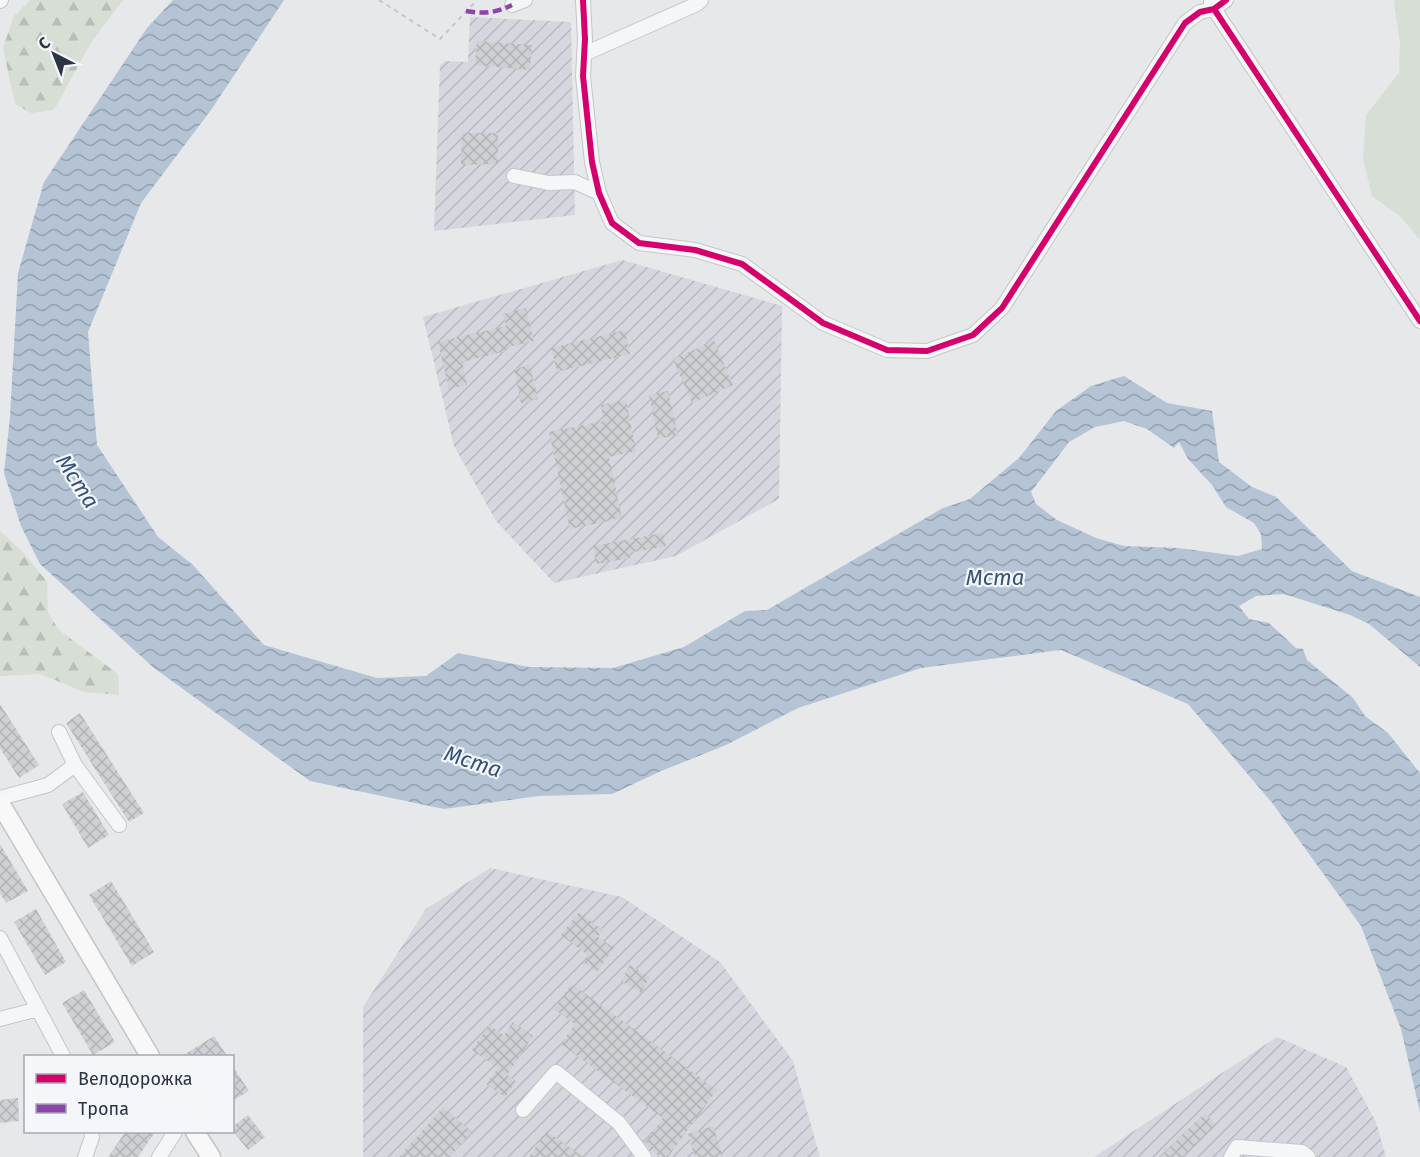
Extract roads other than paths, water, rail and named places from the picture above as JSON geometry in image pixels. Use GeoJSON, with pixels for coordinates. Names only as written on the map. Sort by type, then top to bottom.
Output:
{"type":"FeatureCollection","features":[{"type":"Feature","properties":{"kind":"main road"},"geometry":{"type":"LineString","coordinates":[[0,803],[149,1055]]}},
{"type":"Feature","properties":{"kind":"main road"},"geometry":{"type":"LineString","coordinates":[[196,1133],[212,1157]]}},
{"type":"Feature","properties":{"kind":"street"},"geometry":{"type":"LineString","coordinates":[[583,0],[583,76],[586,116],[599,194],[612,223],[639,243],[695,250],[742,264],[823,323],[887,350],[927,351],[973,334],[1002,308],[1185,23],[1200,12],[1226,0]]}},
{"type":"Feature","properties":{"kind":"street"},"geometry":{"type":"LineString","coordinates":[[584,54],[697,4],[701,0]]}},
{"type":"Feature","properties":{"kind":"street"},"geometry":{"type":"LineString","coordinates":[[1213,5],[1420,321]]}},
{"type":"Feature","properties":{"kind":"street"},"geometry":{"type":"LineString","coordinates":[[514,177],[549,183],[575,182],[599,194]]}},
{"type":"Feature","properties":{"kind":"street"},"geometry":{"type":"LineString","coordinates":[[59,732],[75,765],[119,825]]}},
{"type":"Feature","properties":{"kind":"street"},"geometry":{"type":"LineString","coordinates":[[0,798],[48,785],[75,765]]}},
{"type":"Feature","properties":{"kind":"street"},"geometry":{"type":"LineString","coordinates":[[0,938],[62,1055]]}},
{"type":"Feature","properties":{"kind":"street"},"geometry":{"type":"LineString","coordinates":[[0,1019],[38,1009]]}},
{"type":"Feature","properties":{"kind":"street"},"geometry":{"type":"LineString","coordinates":[[523,1110],[556,1072],[619,1123],[644,1157]]}},
{"type":"Feature","properties":{"kind":"street"},"geometry":{"type":"LineString","coordinates":[[85,1157],[91,1133]]}},
{"type":"Feature","properties":{"kind":"street"},"geometry":{"type":"LineString","coordinates":[[159,1157],[174,1133]]}},
{"type":"Feature","properties":{"kind":"street"},"geometry":{"type":"LineString","coordinates":[[1231,1157],[1237,1147],[1302,1152],[1308,1157]]}},
{"type":"Feature","properties":{"kind":"water","name":"Мста"},"geometry":{"type":"Polygon","coordinates":[[[173,0],[284,0],[211,110],[141,203],[88,332],[97,445],[158,537],[193,565],[264,645],[377,678],[426,676],[458,653],[529,667],[613,668],[684,647],[745,611],[767,610],[943,508],[970,499],[1019,458],[1056,411],[1091,386],[1124,376],[1167,403],[1212,411],[1219,462],[1252,487],[1276,497],[1352,571],[1420,597],[1420,667],[1369,624],[1350,615],[1284,594],[1256,596],[1239,606],[1249,619],[1269,623],[1296,648],[1303,649],[1307,660],[1353,698],[1365,716],[1388,733],[1420,773],[1420,1112],[1401,1029],[1361,926],[1273,804],[1188,704],[1061,650],[921,668],[798,708],[726,745],[612,794],[539,796],[444,809],[310,781],[154,668],[40,564],[21,526],[4,473],[10,417],[18,273],[44,182],[147,28],[173,0]],[[1124,421],[1095,427],[1069,442],[1031,492],[1036,504],[1057,520],[1096,538],[1124,546],[1178,548],[1238,556],[1262,549],[1261,534],[1254,523],[1226,507],[1212,485],[1188,459],[1179,442],[1174,448],[1147,429],[1124,421]]]}}]}
